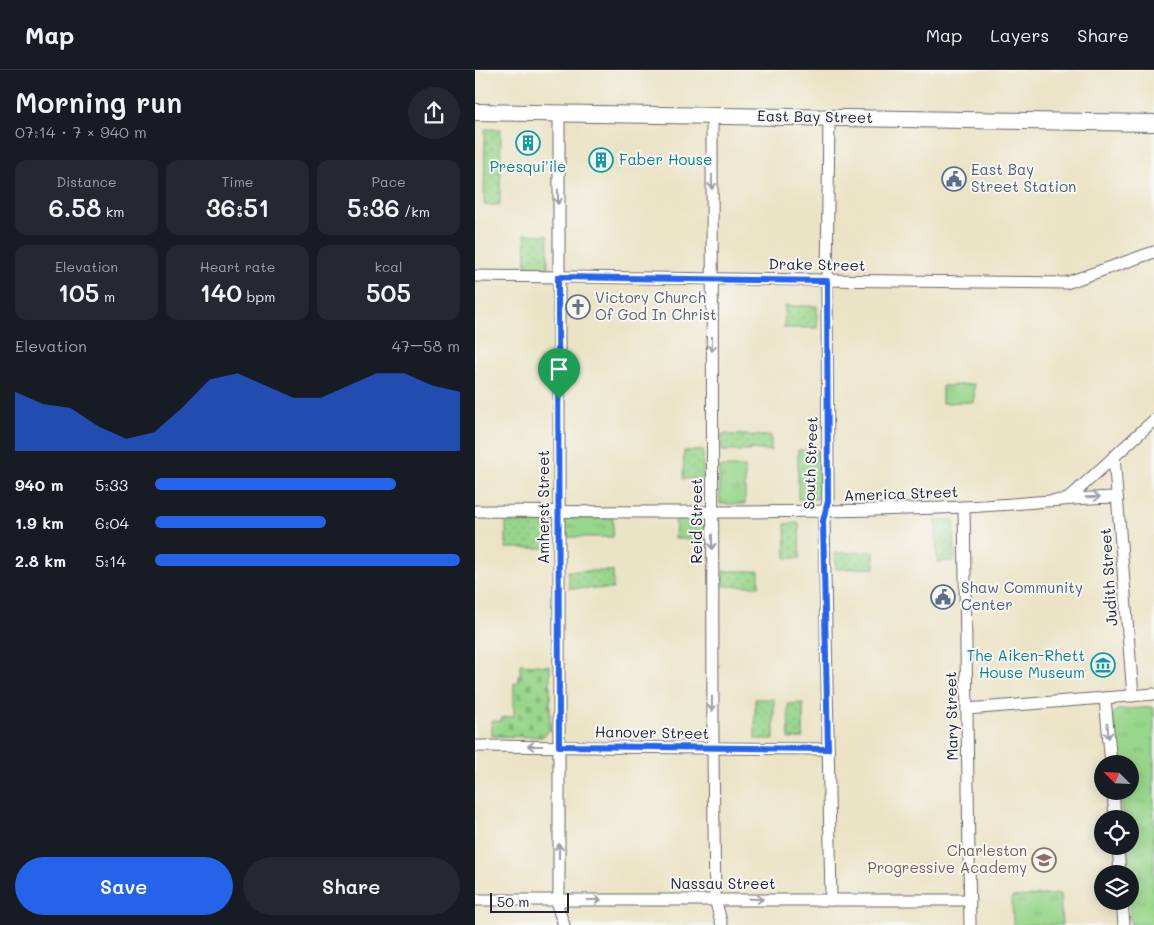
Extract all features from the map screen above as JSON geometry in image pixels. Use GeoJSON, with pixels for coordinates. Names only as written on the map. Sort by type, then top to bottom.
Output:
{"type":"FeatureCollection","features":[{"type":"Feature","properties":{"kind":"main road","name":"East Bay Street"},"geometry":{"type":"LineString","coordinates":[[475,112],[1154,123]]}},
{"type":"Feature","properties":{"kind":"street","name":"Amherst Street"},"geometry":{"type":"LineString","coordinates":[[559,114],[558,908],[564,925]]}},
{"type":"Feature","properties":{"kind":"street","name":"Reid Street"},"geometry":{"type":"LineString","coordinates":[[712,116],[713,748],[715,899],[722,925]]}},
{"type":"Feature","properties":{"kind":"street","name":"South Street"},"geometry":{"type":"LineString","coordinates":[[829,117],[827,281],[828,501],[823,521],[831,900]]}},
{"type":"Feature","properties":{"kind":"street","name":"Drake Street"},"geometry":{"type":"LineString","coordinates":[[475,276],[1066,283],[1154,252]]}},
{"type":"Feature","properties":{"kind":"street"},"geometry":{"type":"LineString","coordinates":[[1068,498],[1154,420]]}},
{"type":"Feature","properties":{"kind":"street","name":"Judith Street"},"geometry":{"type":"LineString","coordinates":[[1114,456],[1133,696]]}},
{"type":"Feature","properties":{"kind":"street","name":"America Street"},"geometry":{"type":"LineString","coordinates":[[475,511],[826,511],[964,507],[1068,498],[1117,496]]}},
{"type":"Feature","properties":{"kind":"street","name":"Mary Street"},"geometry":{"type":"LineString","coordinates":[[964,507],[970,925]]}},
{"type":"Feature","properties":{"kind":"street"},"geometry":{"type":"LineString","coordinates":[[967,709],[1154,694]]}},
{"type":"Feature","properties":{"kind":"street"},"geometry":{"type":"LineString","coordinates":[[1105,698],[1110,755]]}},
{"type":"Feature","properties":{"kind":"street","name":"Hanover Street"},"geometry":{"type":"LineString","coordinates":[[475,746],[828,749]]}},
{"type":"Feature","properties":{"kind":"street","name":"Nassau Street"},"geometry":{"type":"LineString","coordinates":[[475,900],[970,900]]}},
{"type":"Feature","properties":{"kind":"street"},"geometry":{"type":"LineString","coordinates":[[1123,910],[1125,925]]}},
{"type":"Feature","properties":{"kind":"green space"},"geometry":{"type":"Polygon","coordinates":[[[485,129],[501,129],[500,205],[484,205],[485,129]]]}},
{"type":"Feature","properties":{"kind":"green space"},"geometry":{"type":"Polygon","coordinates":[[[525,234],[548,235],[548,268],[526,267],[525,234]]]}},
{"type":"Feature","properties":{"kind":"green space"},"geometry":{"type":"Polygon","coordinates":[[[785,306],[817,306],[817,328],[784,328],[785,306]]]}},
{"type":"Feature","properties":{"kind":"green space"},"geometry":{"type":"Polygon","coordinates":[[[974,384],[974,402],[942,403],[942,386],[974,384]]]}},
{"type":"Feature","properties":{"kind":"green space"},"geometry":{"type":"Polygon","coordinates":[[[722,434],[771,436],[771,451],[750,449],[750,451],[722,451],[722,434]]]}},
{"type":"Feature","properties":{"kind":"green space"},"geometry":{"type":"Polygon","coordinates":[[[703,450],[703,478],[683,479],[684,451],[703,450]]]}},
{"type":"Feature","properties":{"kind":"green space"},"geometry":{"type":"Polygon","coordinates":[[[798,450],[818,450],[818,499],[798,499],[798,450]]]}},
{"type":"Feature","properties":{"kind":"green space"},"geometry":{"type":"Polygon","coordinates":[[[719,467],[745,467],[745,504],[720,504],[719,467]]]}},
{"type":"Feature","properties":{"kind":"green space"},"geometry":{"type":"Polygon","coordinates":[[[568,518],[613,518],[613,537],[565,537],[565,520],[568,518]]]}},
{"type":"Feature","properties":{"kind":"green space"},"geometry":{"type":"Polygon","coordinates":[[[676,518],[705,519],[706,539],[675,539],[676,518]]]}},
{"type":"Feature","properties":{"kind":"green space"},"geometry":{"type":"Polygon","coordinates":[[[936,520],[954,520],[955,561],[937,562],[936,520]]]}},
{"type":"Feature","properties":{"kind":"green space"},"geometry":{"type":"Polygon","coordinates":[[[506,523],[549,523],[548,548],[506,548],[506,523]]]}},
{"type":"Feature","properties":{"kind":"green space"},"geometry":{"type":"Polygon","coordinates":[[[799,523],[800,558],[786,558],[785,524],[799,523]]]}},
{"type":"Feature","properties":{"kind":"green space"},"geometry":{"type":"Polygon","coordinates":[[[874,552],[875,568],[836,569],[835,553],[874,552]]]}},
{"type":"Feature","properties":{"kind":"green space"},"geometry":{"type":"Polygon","coordinates":[[[568,571],[613,571],[613,589],[569,588],[568,571]]]}},
{"type":"Feature","properties":{"kind":"green space"},"geometry":{"type":"Polygon","coordinates":[[[723,571],[759,571],[759,586],[723,586],[723,571]]]}},
{"type":"Feature","properties":{"kind":"green space"},"geometry":{"type":"Polygon","coordinates":[[[520,664],[550,666],[550,730],[542,737],[492,736],[492,721],[501,721],[501,718],[514,716],[514,683],[518,682],[520,664]]]}},
{"type":"Feature","properties":{"kind":"green space"},"geometry":{"type":"Polygon","coordinates":[[[755,699],[774,699],[774,739],[755,739],[755,699]]]}},
{"type":"Feature","properties":{"kind":"green space"},"geometry":{"type":"Polygon","coordinates":[[[803,703],[803,738],[789,739],[788,704],[803,703]]]}},
{"type":"Feature","properties":{"kind":"green space"},"geometry":{"type":"Polygon","coordinates":[[[1154,708],[1154,925],[1131,925],[1130,910],[1139,910],[1139,865],[1126,865],[1125,855],[1139,855],[1139,810],[1121,810],[1121,800],[1139,800],[1139,755],[1116,755],[1113,714],[1117,710],[1154,708]]]}},
{"type":"Feature","properties":{"kind":"green space"},"geometry":{"type":"Polygon","coordinates":[[[1060,894],[1062,925],[1013,925],[1012,897],[1060,894]]]}},
{"type":"Feature","properties":{"kind":"place","name":"Presqui'ile"},"geometry":{"type":"Point","coordinates":[528,143]}},
{"type":"Feature","properties":{"kind":"place","name":"Faber House"},"geometry":{"type":"Point","coordinates":[601,160]}},
{"type":"Feature","properties":{"kind":"place","name":"East Bay Street Station"},"geometry":{"type":"Point","coordinates":[954,179]}},
{"type":"Feature","properties":{"kind":"place","name":"Victory Church Of God In Christ"},"geometry":{"type":"Point","coordinates":[578,307]}},
{"type":"Feature","properties":{"kind":"place","name":"Shaw Community Center"},"geometry":{"type":"Point","coordinates":[943,597]}},
{"type":"Feature","properties":{"kind":"place","name":"The Aiken-Rhett House Museum"},"geometry":{"type":"Point","coordinates":[1103,665]}},
{"type":"Feature","properties":{"kind":"place","name":"Charleston Progressive Academy"},"geometry":{"type":"Point","coordinates":[1044,860]}},
{"type":"Feature","properties":{"kind":"route"},"geometry":{"type":"LineString","coordinates":[[558,277],[827,281],[828,501],[823,521],[828,749],[559,746],[559,399],[558,277]]}}]}
